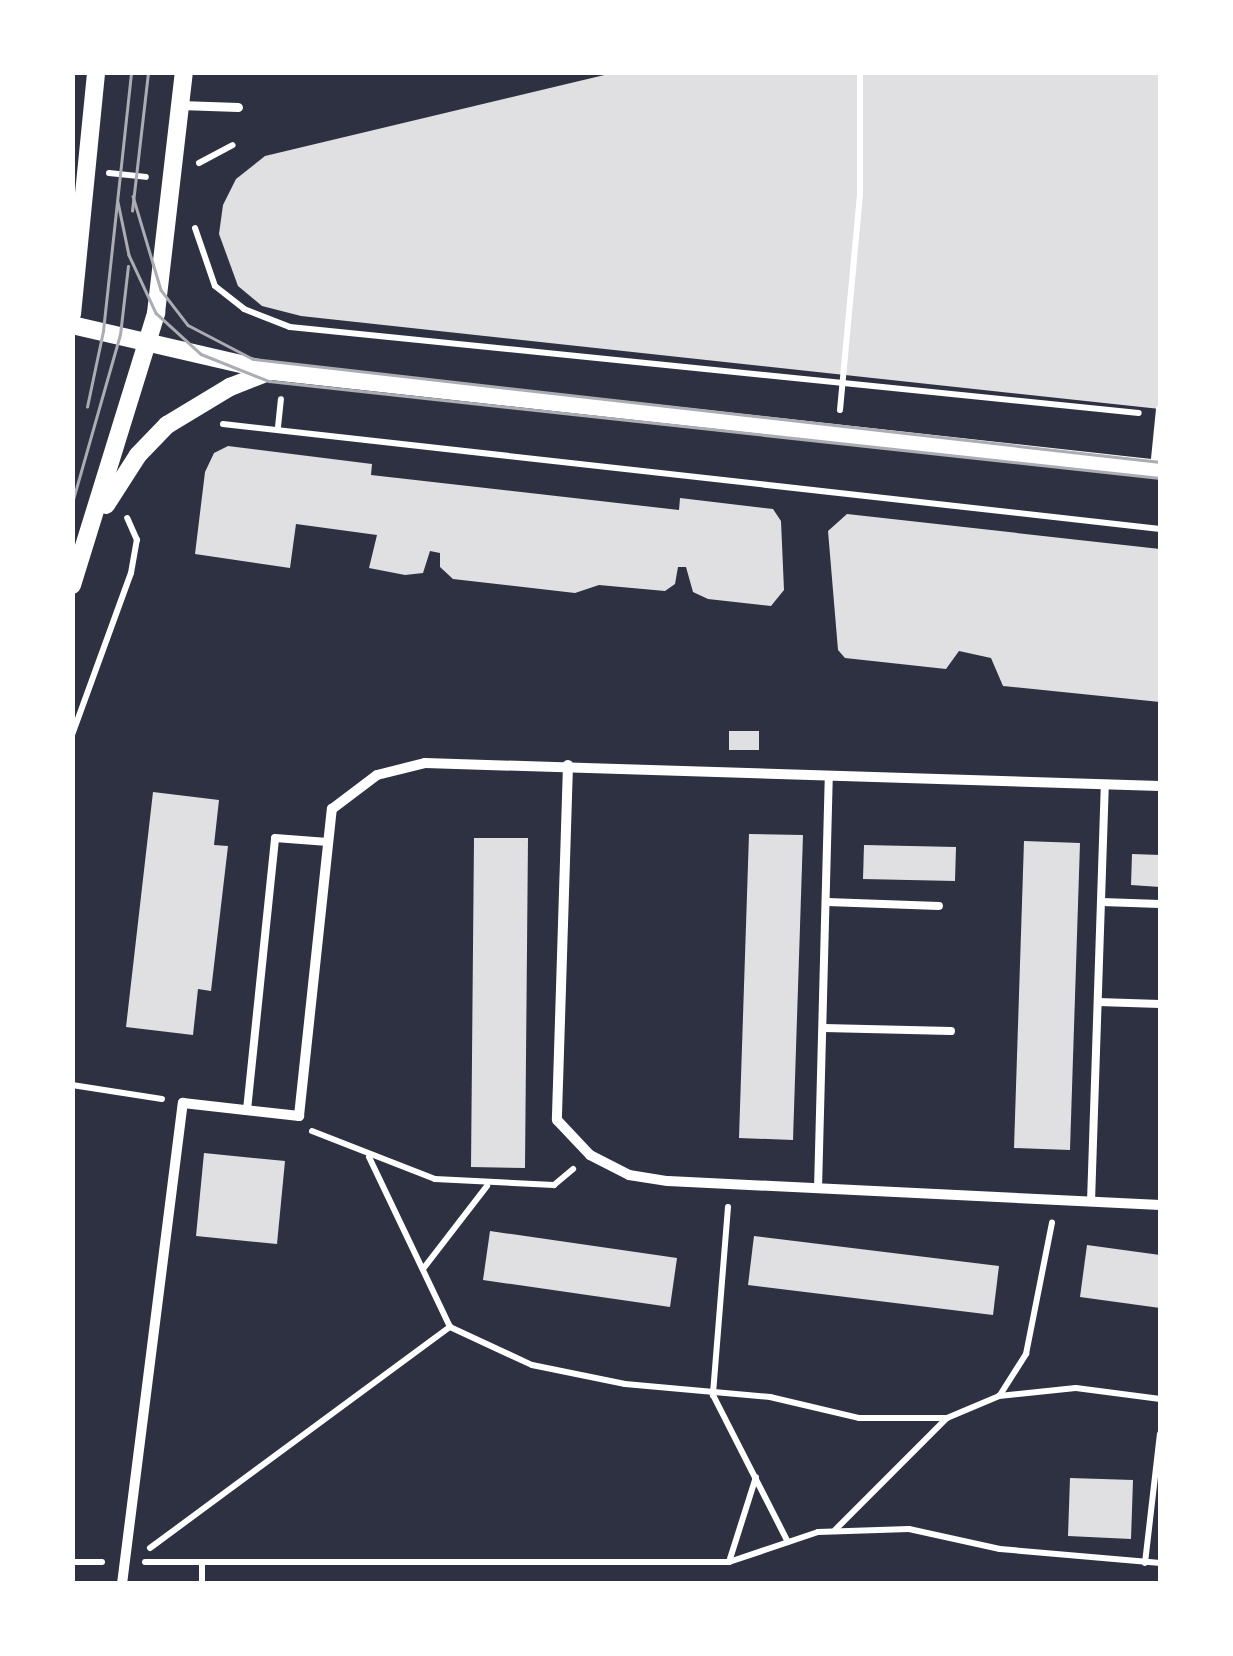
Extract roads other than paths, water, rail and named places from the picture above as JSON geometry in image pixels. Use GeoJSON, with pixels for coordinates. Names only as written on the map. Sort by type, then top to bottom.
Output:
{"type":"FeatureCollection","features":[{"type":"Feature","properties":{"kind":"street"},"geometry":{"type":"LineString","coordinates":[[72,314],[96,72]]}},
{"type":"Feature","properties":{"kind":"street"},"geometry":{"type":"LineString","coordinates":[[72,585],[150,342],[167,250],[184,72]]}},
{"type":"Feature","properties":{"kind":"street"},"geometry":{"type":"LineString","coordinates":[[180,105],[238,106]]}},
{"type":"Feature","properties":{"kind":"street"},"geometry":{"type":"LineString","coordinates":[[72,325],[272,371],[1157,469]]}},
{"type":"Feature","properties":{"kind":"street"},"geometry":{"type":"LineString","coordinates":[[92,526],[138,455],[166,426],[230,387],[272,371]]}},
{"type":"Feature","properties":{"kind":"street"},"geometry":{"type":"LineString","coordinates":[[122,1584],[182,1103],[299,1116],[332,808],[377,775],[425,763],[1160,786]]}},
{"type":"Feature","properties":{"kind":"street"},"geometry":{"type":"LineString","coordinates":[[568,765],[556,1120],[590,1155],[629,1175],[730,1185],[1160,1206]]}},
{"type":"Feature","properties":{"kind":"lane"},"geometry":{"type":"LineString","coordinates":[[1157,469],[1160,412]]}},
{"type":"Feature","properties":{"kind":"lane"},"geometry":{"type":"LineString","coordinates":[[818,1190],[829,775]]}},
{"type":"Feature","properties":{"kind":"lane"},"geometry":{"type":"LineString","coordinates":[[1090,1202],[1105,784]]}},
{"type":"Feature","properties":{"kind":"lane"},"geometry":{"type":"LineString","coordinates":[[247,1110],[275,838],[328,842]]}},
{"type":"Feature","properties":{"kind":"lane"},"geometry":{"type":"LineString","coordinates":[[827,902],[939,906]]}},
{"type":"Feature","properties":{"kind":"lane"},"geometry":{"type":"LineString","coordinates":[[1102,902],[1160,904]]}},
{"type":"Feature","properties":{"kind":"lane"},"geometry":{"type":"LineString","coordinates":[[1098,1002],[1160,1004]]}},
{"type":"Feature","properties":{"kind":"lane"},"geometry":{"type":"LineString","coordinates":[[824,1028],[951,1031]]}},
{"type":"Feature","properties":{"kind":"tram line"},"geometry":{"type":"LineString","coordinates":[[87,407],[103,331],[131,72]]}},
{"type":"Feature","properties":{"kind":"tram line"},"geometry":{"type":"LineString","coordinates":[[132,211],[148,72]]}},
{"type":"Feature","properties":{"kind":"tram line"},"geometry":{"type":"LineString","coordinates":[[133,196],[161,290],[188,325],[253,359],[1160,462]]}},
{"type":"Feature","properties":{"kind":"tram line"},"geometry":{"type":"LineString","coordinates":[[118,202],[129,255],[156,313],[201,354],[269,381],[1160,478]]}},
{"type":"Feature","properties":{"kind":"tram line"},"geometry":{"type":"LineString","coordinates":[[72,503],[120,335],[128,266]]}}]}
